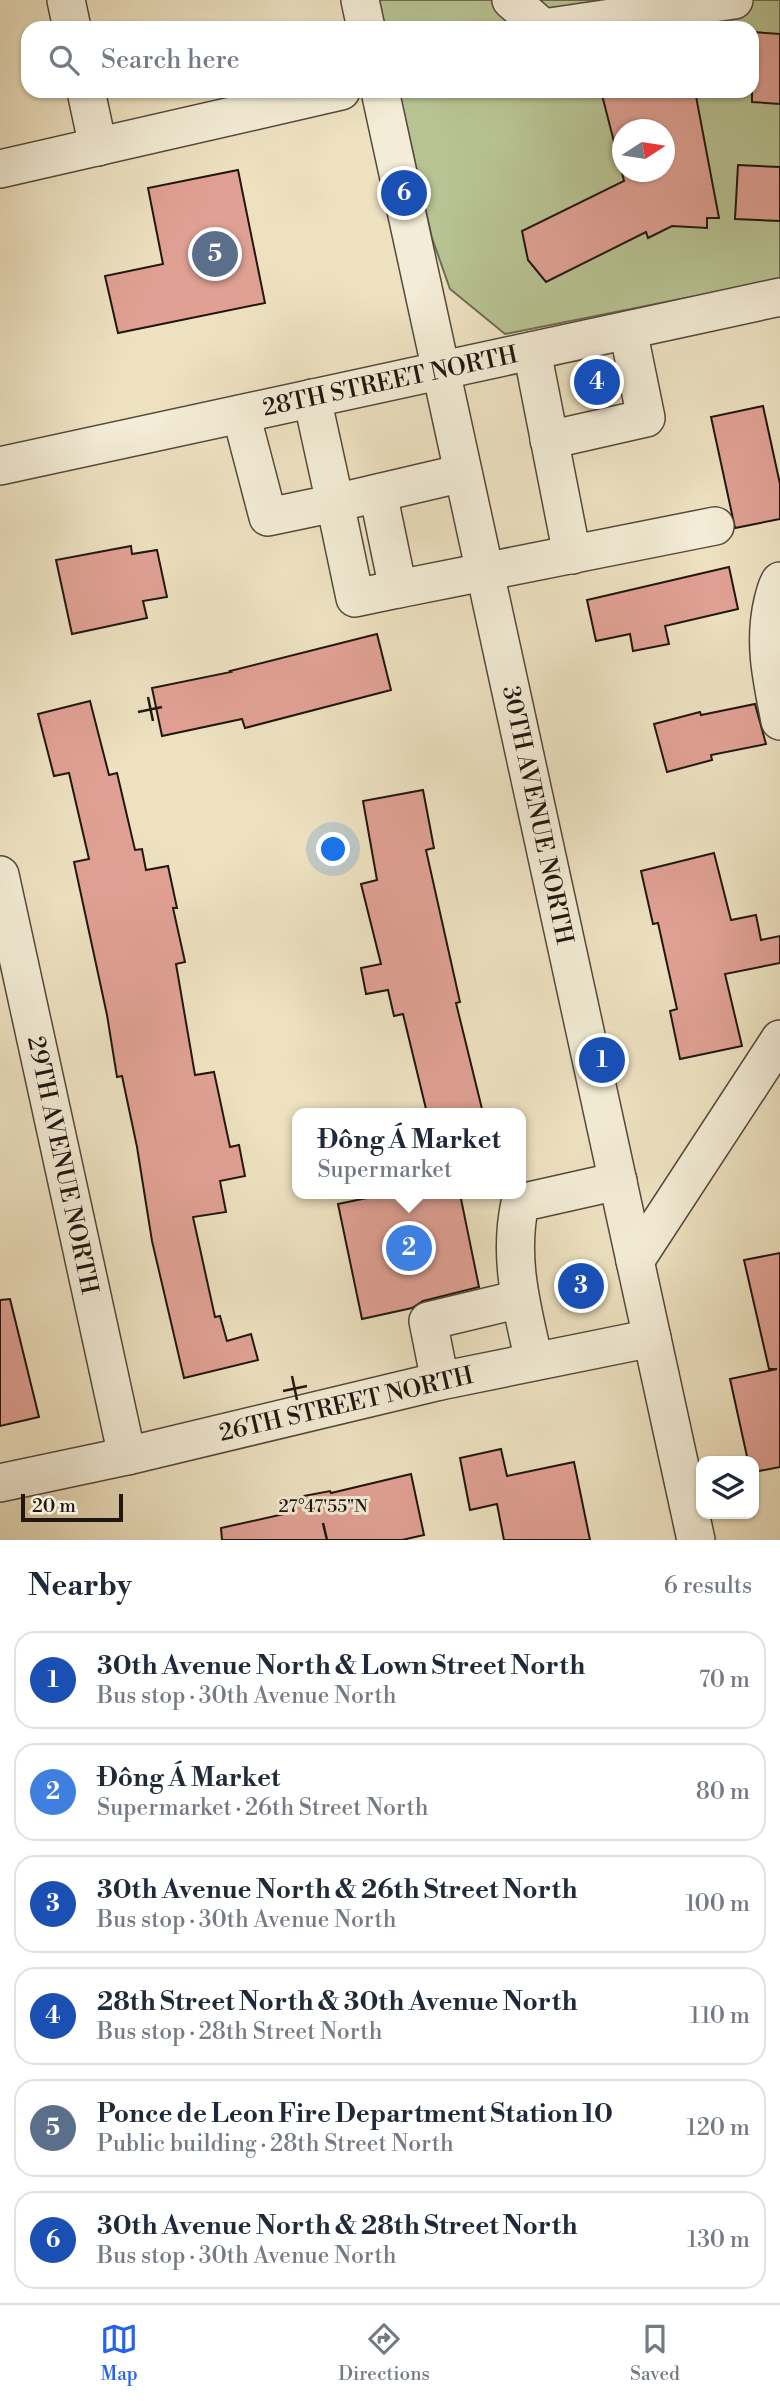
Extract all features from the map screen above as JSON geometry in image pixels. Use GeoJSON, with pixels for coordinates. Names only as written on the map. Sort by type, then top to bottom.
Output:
{"type":"FeatureCollection","features":[{"type":"Feature","properties":{"kind":"street"},"geometry":{"type":"LineString","coordinates":[[66,0],[70,21]]}},
{"type":"Feature","properties":{"kind":"street"},"geometry":{"type":"LineString","coordinates":[[360,0],[364,21]]}},
{"type":"Feature","properties":{"kind":"street"},"geometry":{"type":"LineString","coordinates":[[511,0],[535,21]]}},
{"type":"Feature","properties":{"kind":"street"},"geometry":{"type":"LineString","coordinates":[[591,21],[734,0]]}},
{"type":"Feature","properties":{"kind":"street"},"geometry":{"type":"LineString","coordinates":[[88,98],[98,147]]}},
{"type":"Feature","properties":{"kind":"street"},"geometry":{"type":"LineString","coordinates":[[0,169],[311,98]]}},
{"type":"Feature","properties":{"kind":"street","name":"30TH AVENUE NORTH"},"geometry":{"type":"LineString","coordinates":[[382,98],[696,1540]]}},
{"type":"Feature","properties":{"kind":"street","name":"28TH STREET NORTH"},"geometry":{"type":"LineString","coordinates":[[0,466],[780,297]]}},
{"type":"Feature","properties":{"kind":"street"},"geometry":{"type":"LineString","coordinates":[[549,440],[646,418],[628,330]]}},
{"type":"Feature","properties":{"kind":"street"},"geometry":{"type":"LineString","coordinates":[[532,351],[572,555]]}},
{"type":"Feature","properties":{"kind":"street"},"geometry":{"type":"LineString","coordinates":[[312,398],[355,598],[715,526]]}},
{"type":"Feature","properties":{"kind":"street"},"geometry":{"type":"LineString","coordinates":[[241,414],[268,517],[463,473]]}},
{"type":"Feature","properties":{"kind":"street"},"geometry":{"type":"LineString","coordinates":[[378,493],[398,589]]}},
{"type":"Feature","properties":{"kind":"street"},"geometry":{"type":"LineString","coordinates":[[780,581],[776,586],[768,622],[768,660],[780,721]]}},
{"type":"Feature","properties":{"kind":"street","name":"29TH AVENUE NORTH"},"geometry":{"type":"LineString","coordinates":[[0,875],[127,1456]]}},
{"type":"Feature","properties":{"kind":"street"},"geometry":{"type":"LineString","coordinates":[[635,1261],[780,1039]]}},
{"type":"Feature","properties":{"kind":"street"},"geometry":{"type":"LineString","coordinates":[[534,1361],[515,1273],[515,1227],[520,1203],[618,1181]]}},
{"type":"Feature","properties":{"kind":"street"},"geometry":{"type":"LineString","coordinates":[[440,1381],[428,1321],[520,1299]]}},
{"type":"Feature","properties":{"kind":"street","name":"26TH STREET NORTH"},"geometry":{"type":"LineString","coordinates":[[0,1483],[127,1456],[440,1381],[652,1338]]}},
{"type":"Feature","properties":{"kind":"green space"},"geometry":{"type":"Polygon","coordinates":[[[379,0],[780,0],[780,279],[505,334],[450,289],[432,238],[401,98],[759,98],[759,21],[384,21],[379,0]]]}},
{"type":"Feature","properties":{"kind":"building"},"geometry":{"type":"Polygon","coordinates":[[[759,32],[780,34],[780,104],[752,102],[752,98],[759,98],[759,32]]]}},
{"type":"Feature","properties":{"kind":"building"},"geometry":{"type":"Polygon","coordinates":[[[603,98],[696,98],[719,218],[707,218],[707,228],[672,226],[648,238],[646,232],[546,282],[528,260],[522,231],[622,182],[675,182],[675,119],[612,119],[612,134],[603,98]]]}},
{"type":"Feature","properties":{"kind":"building"},"geometry":{"type":"Polygon","coordinates":[[[738,165],[780,167],[780,221],[735,219],[738,165]]]}},
{"type":"Feature","properties":{"kind":"building"},"geometry":{"type":"Polygon","coordinates":[[[238,170],[265,303],[118,333],[105,276],[163,264],[148,188],[238,170]]]}},
{"type":"Feature","properties":{"kind":"building"},"geometry":{"type":"Polygon","coordinates":[[[763,406],[780,484],[780,519],[735,528],[711,417],[763,406]]]}},
{"type":"Feature","properties":{"kind":"building"},"geometry":{"type":"Polygon","coordinates":[[[131,546],[132,554],[157,550],[167,597],[143,601],[147,618],[72,634],[56,560],[131,546]]]}},
{"type":"Feature","properties":{"kind":"building"},"geometry":{"type":"Polygon","coordinates":[[[729,567],[738,609],[665,626],[669,644],[633,651],[630,634],[596,641],[587,600],[729,567]]]}},
{"type":"Feature","properties":{"kind":"building"},"geometry":{"type":"Polygon","coordinates":[[[377,634],[391,690],[245,728],[242,719],[162,736],[152,688],[231,672],[377,634]]]}},
{"type":"Feature","properties":{"kind":"building"},"geometry":{"type":"Polygon","coordinates":[[[90,701],[109,775],[117,773],[135,850],[142,849],[146,870],[168,866],[177,908],[173,908],[185,962],[176,964],[195,1075],[214,1072],[230,1147],[239,1145],[245,1176],[220,1181],[226,1212],[193,1217],[215,1317],[220,1316],[227,1341],[251,1334],[258,1360],[184,1378],[152,1241],[122,1076],[117,1077],[107,1015],[74,862],[89,859],[69,773],[54,776],[38,714],[90,701]]]}},
{"type":"Feature","properties":{"kind":"building"},"geometry":{"type":"Polygon","coordinates":[[[755,704],[766,744],[711,755],[712,760],[667,772],[654,724],[700,712],[701,715],[755,704]]]}},
{"type":"Feature","properties":{"kind":"building"},"geometry":{"type":"Polygon","coordinates":[[[423,790],[434,848],[426,850],[460,1002],[456,1003],[482,1108],[426,1108],[403,1014],[394,1016],[388,990],[366,994],[361,968],[381,964],[361,884],[377,880],[363,801],[423,790]]]}},
{"type":"Feature","properties":{"kind":"building"},"geometry":{"type":"Polygon","coordinates":[[[714,853],[731,920],[756,915],[761,940],[780,936],[780,963],[725,974],[742,1046],[680,1059],[670,1011],[677,1009],[658,923],[653,924],[641,871],[714,853]]]}},
{"type":"Feature","properties":{"kind":"building"},"geometry":{"type":"Polygon","coordinates":[[[362,1199],[461,1199],[479,1287],[423,1301],[412,1308],[362,1319],[338,1204],[362,1199]]]}},
{"type":"Feature","properties":{"kind":"building"},"geometry":{"type":"Polygon","coordinates":[[[780,1253],[780,1467],[759,1471],[759,1456],[747,1456],[730,1379],[777,1369],[769,1369],[744,1260],[780,1253]]]}},
{"type":"Feature","properties":{"kind":"building"},"geometry":{"type":"Polygon","coordinates":[[[10,1299],[39,1417],[0,1426],[0,1300],[10,1299]]]}},
{"type":"Feature","properties":{"kind":"building"},"geometry":{"type":"Polygon","coordinates":[[[501,1449],[507,1476],[574,1462],[590,1540],[504,1540],[497,1504],[470,1510],[460,1458],[501,1449]]]}},
{"type":"Feature","properties":{"kind":"building"},"geometry":{"type":"Polygon","coordinates":[[[411,1474],[424,1535],[402,1540],[222,1540],[221,1528],[284,1514],[283,1507],[299,1504],[298,1497],[330,1491],[331,1493],[411,1474]]]}},
{"type":"Feature","properties":{"kind":"place","name":"30th Avenue North & 28th Street North"},"geometry":{"type":"Point","coordinates":[404,193]}},
{"type":"Feature","properties":{"kind":"place","name":"Ponce de Leon Fire Department Station 10"},"geometry":{"type":"Point","coordinates":[215,254]}},
{"type":"Feature","properties":{"kind":"place","name":"28th Street North & 30th Avenue North"},"geometry":{"type":"Point","coordinates":[597,382]}},
{"type":"Feature","properties":{"kind":"place","name":"30th Avenue North & Lown Street North"},"geometry":{"type":"Point","coordinates":[602,1060]}},
{"type":"Feature","properties":{"kind":"place","name":"Đông Á Market"},"geometry":{"type":"Point","coordinates":[409,1248]}},
{"type":"Feature","properties":{"kind":"place","name":"30th Avenue North & 26th Street North"},"geometry":{"type":"Point","coordinates":[581,1286]}}]}
